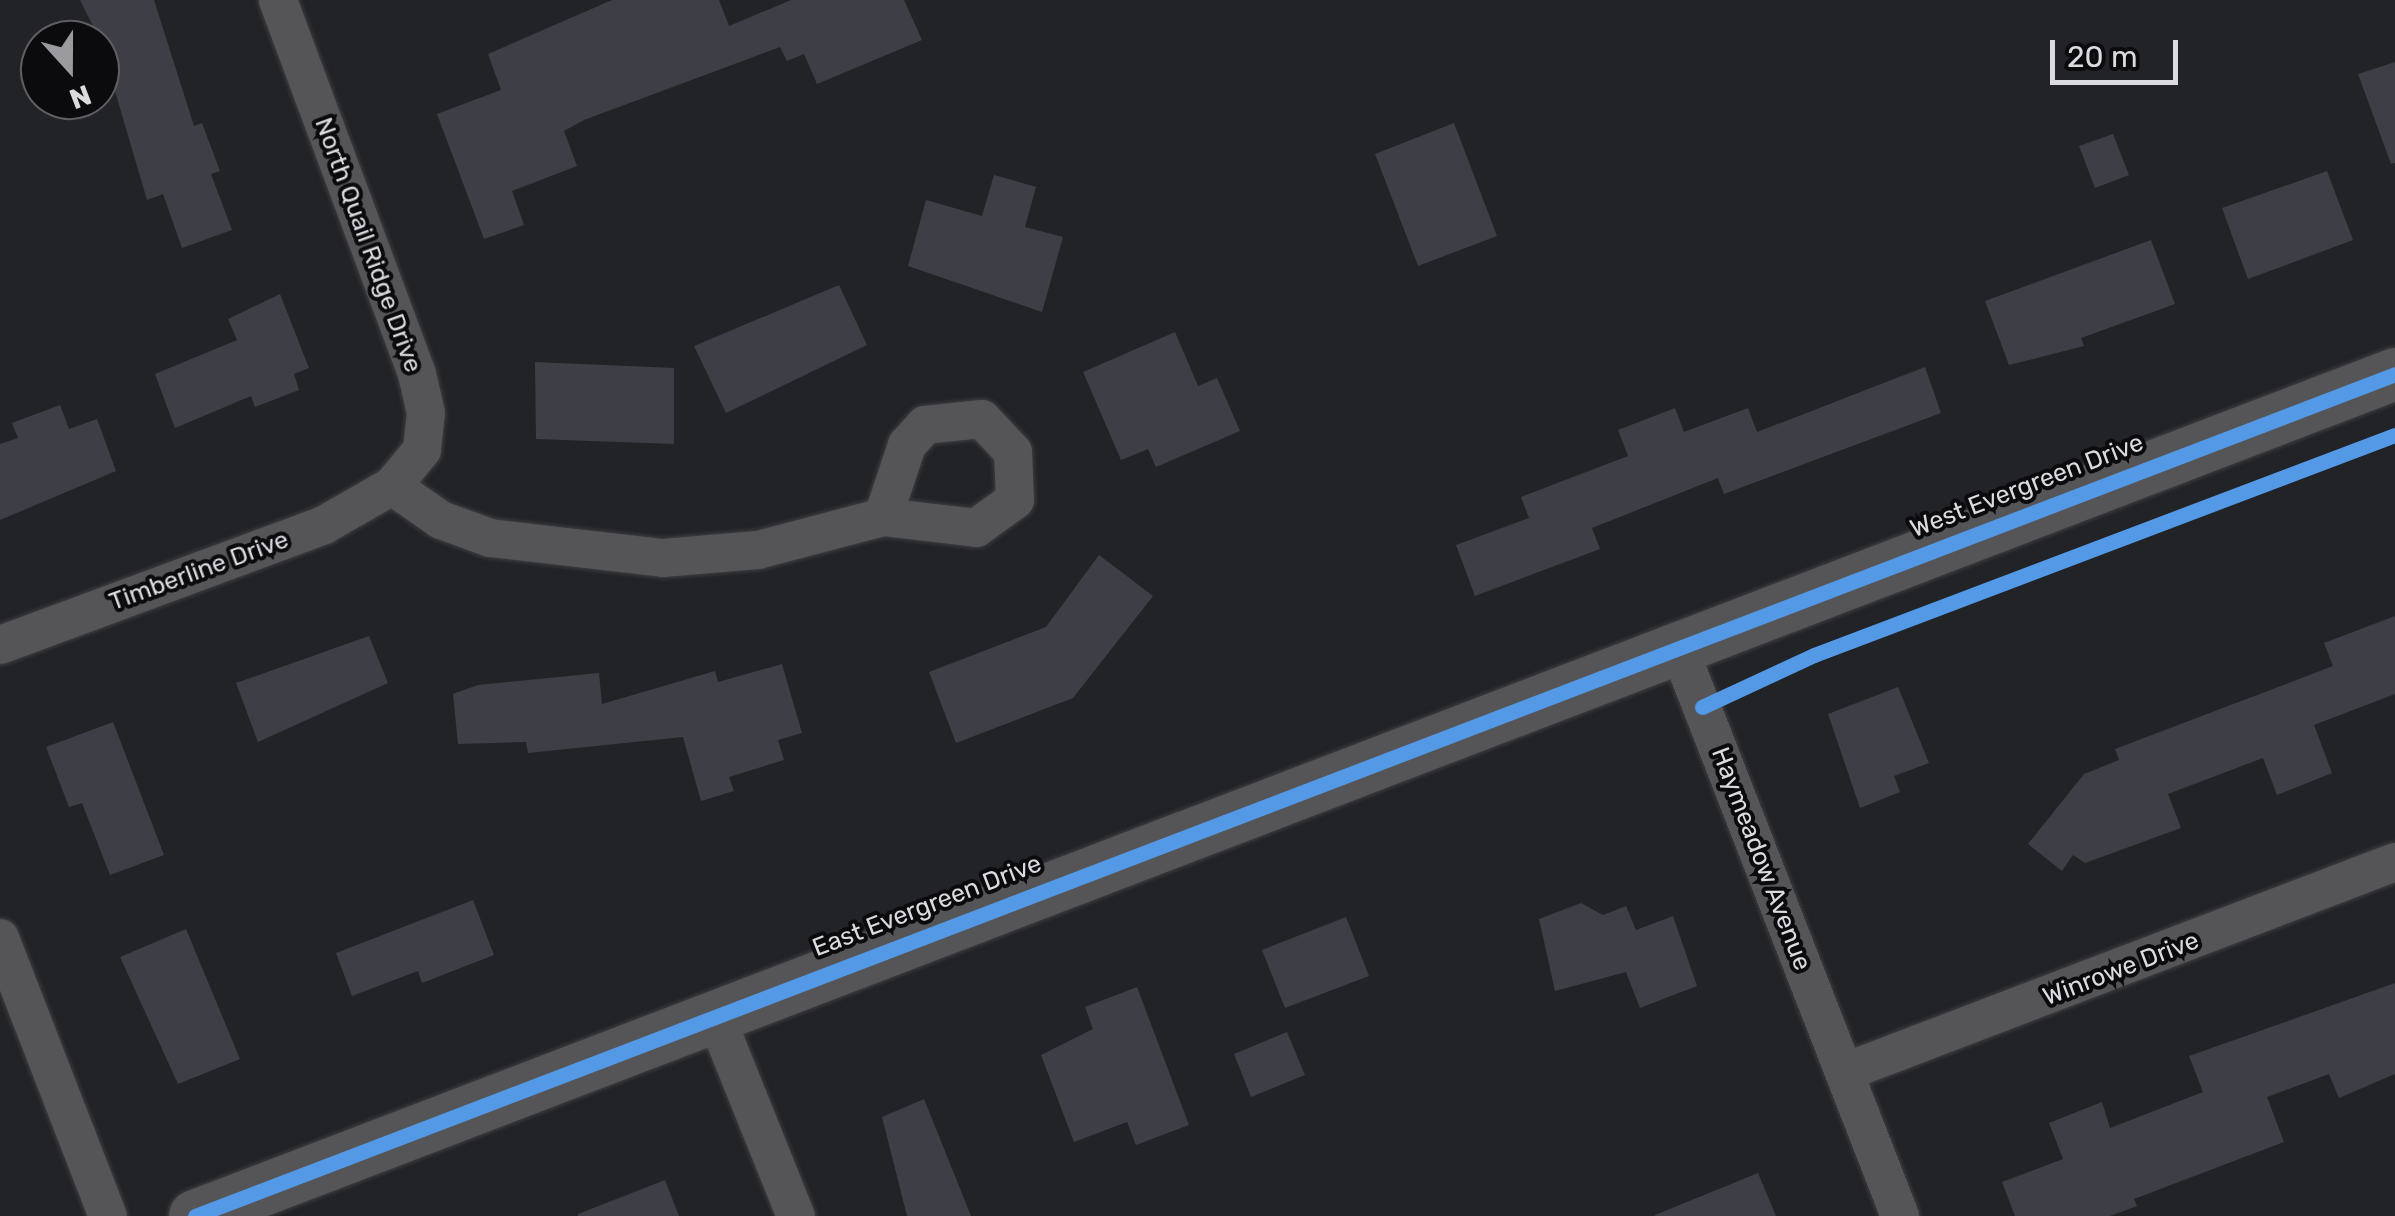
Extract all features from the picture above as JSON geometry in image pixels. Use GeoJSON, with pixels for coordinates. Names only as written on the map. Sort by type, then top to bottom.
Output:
{"type":"FeatureCollection","features":[{"type":"Feature","properties":{"kind":"street","name":"North Quail Ridge Drive"},"geometry":{"type":"LineString","coordinates":[[288,3],[426,412],[422,450],[392,486]]}},
{"type":"Feature","properties":{"kind":"street","name":"West Evergreen Drive"},"geometry":{"type":"LineString","coordinates":[[1678,646],[2395,374]]}},
{"type":"Feature","properties":{"kind":"street"},"geometry":{"type":"LineString","coordinates":[[392,486],[440,520],[490,538],[662,558],[758,550],[883,517]]}},
{"type":"Feature","properties":{"kind":"street","name":"Timberline Drive"},"geometry":{"type":"LineString","coordinates":[[0,645],[324,525],[392,486]]}},
{"type":"Feature","properties":{"kind":"street","name":"East Evergreen Drive"},"geometry":{"type":"LineString","coordinates":[[195,1216],[1678,646]]}},
{"type":"Feature","properties":{"kind":"street","name":"Haymeadow Avenue"},"geometry":{"type":"LineString","coordinates":[[1678,646],[1900,1216]]}},
{"type":"Feature","properties":{"kind":"street","name":"Winrowe Drive"},"geometry":{"type":"LineString","coordinates":[[1845,1072],[2395,862]]}},
{"type":"Feature","properties":{"kind":"street"},"geometry":{"type":"LineString","coordinates":[[0,938],[108,1216]]}},
{"type":"Feature","properties":{"kind":"street"},"geometry":{"type":"LineString","coordinates":[[715,1014],[796,1216]]}},
{"type":"Feature","properties":{"kind":"building"},"geometry":{"type":"Polygon","coordinates":[[[80,0],[154,0],[194,126],[202,123],[220,171],[211,174],[232,230],[182,248],[163,194],[147,200],[120,108],[120,20],[90,20],[80,0]]]}},
{"type":"Feature","properties":{"kind":"building"},"geometry":{"type":"Polygon","coordinates":[[[612,0],[719,0],[729,26],[791,0],[904,0],[922,40],[817,84],[804,54],[787,61],[780,47],[584,120],[564,131],[577,166],[512,191],[524,225],[484,239],[437,114],[501,90],[488,54],[612,0]]]}},
{"type":"Feature","properties":{"kind":"building"},"geometry":{"type":"Polygon","coordinates":[[[2395,62],[2395,163],[2391,164],[2358,74],[2395,62]]]}},
{"type":"Feature","properties":{"kind":"building"},"geometry":{"type":"Polygon","coordinates":[[[1454,123],[1497,236],[1418,266],[1375,154],[1454,123]]]}},
{"type":"Feature","properties":{"kind":"building"},"geometry":{"type":"Polygon","coordinates":[[[2113,134],[2129,175],[2095,188],[2079,146],[2113,134]]]}},
{"type":"Feature","properties":{"kind":"building"},"geometry":{"type":"Polygon","coordinates":[[[2327,171],[2353,240],[2248,279],[2222,208],[2327,171]]]}},
{"type":"Feature","properties":{"kind":"building"},"geometry":{"type":"Polygon","coordinates":[[[994,175],[1036,187],[1025,227],[1063,237],[1042,312],[908,266],[926,200],[982,216],[994,175]]]}},
{"type":"Feature","properties":{"kind":"building"},"geometry":{"type":"Polygon","coordinates":[[[2151,240],[2175,304],[2081,338],[2084,346],[2009,365],[1985,301],[2151,240]]]}},
{"type":"Feature","properties":{"kind":"building"},"geometry":{"type":"Polygon","coordinates":[[[839,285],[867,345],[726,413],[694,346],[839,285]]]}},
{"type":"Feature","properties":{"kind":"building"},"geometry":{"type":"Polygon","coordinates":[[[280,294],[309,368],[294,374],[299,390],[255,407],[251,396],[175,428],[155,374],[237,340],[228,319],[280,294]]]}},
{"type":"Feature","properties":{"kind":"building"},"geometry":{"type":"Polygon","coordinates":[[[1175,332],[1198,386],[1217,378],[1240,431],[1156,467],[1148,449],[1121,460],[1083,372],[1175,332]]]}},
{"type":"Feature","properties":{"kind":"building"},"geometry":{"type":"Polygon","coordinates":[[[535,362],[674,368],[674,444],[536,439],[535,362]]]}},
{"type":"Feature","properties":{"kind":"building"},"geometry":{"type":"Polygon","coordinates":[[[1925,367],[1941,413],[1724,494],[1718,478],[1592,528],[1600,549],[1475,596],[1456,545],[1529,518],[1521,497],[1628,456],[1618,430],[1675,408],[1684,432],[1748,408],[1757,432],[1925,367]]]}},
{"type":"Feature","properties":{"kind":"building"},"geometry":{"type":"Polygon","coordinates":[[[60,405],[69,429],[97,419],[116,471],[0,520],[0,444],[18,438],[12,423],[60,405]]]}},
{"type":"Feature","properties":{"kind":"building"},"geometry":{"type":"Polygon","coordinates":[[[1099,555],[1153,596],[1073,698],[956,743],[929,672],[1046,627],[1099,555]]]}},
{"type":"Feature","properties":{"kind":"building"},"geometry":{"type":"Polygon","coordinates":[[[2395,616],[2395,694],[2314,725],[2332,773],[2277,795],[2263,758],[2168,794],[2181,828],[2085,863],[2073,855],[2062,871],[2028,844],[2084,774],[2119,760],[2115,749],[2333,666],[2324,643],[2395,616]]]}},
{"type":"Feature","properties":{"kind":"building"},"geometry":{"type":"Polygon","coordinates":[[[369,636],[388,683],[258,742],[236,683],[369,636]]]}},
{"type":"Feature","properties":{"kind":"building"},"geometry":{"type":"Polygon","coordinates":[[[782,664],[802,733],[778,740],[784,760],[729,777],[734,791],[701,801],[683,737],[528,753],[526,742],[458,744],[453,694],[478,685],[599,673],[602,704],[715,671],[718,682],[782,664]]]}},
{"type":"Feature","properties":{"kind":"building"},"geometry":{"type":"Polygon","coordinates":[[[1898,687],[1929,763],[1894,776],[1900,792],[1860,808],[1828,714],[1898,687]]]}},
{"type":"Feature","properties":{"kind":"building"},"geometry":{"type":"Polygon","coordinates":[[[113,722],[164,855],[110,875],[82,803],[69,807],[46,747],[113,722]]]}},
{"type":"Feature","properties":{"kind":"building"},"geometry":{"type":"Polygon","coordinates":[[[473,900],[494,955],[422,983],[418,971],[352,996],[336,953],[473,900]]]}},
{"type":"Feature","properties":{"kind":"building"},"geometry":{"type":"Polygon","coordinates":[[[1581,903],[1603,915],[1626,906],[1636,930],[1673,916],[1697,986],[1640,1008],[1626,972],[1555,991],[1539,919],[1581,903]]]}},
{"type":"Feature","properties":{"kind":"building"},"geometry":{"type":"Polygon","coordinates":[[[1346,917],[1369,976],[1285,1008],[1262,950],[1346,917]]]}},
{"type":"Feature","properties":{"kind":"building"},"geometry":{"type":"Polygon","coordinates":[[[186,929],[240,1059],[178,1084],[120,957],[186,929]]]}},
{"type":"Feature","properties":{"kind":"building"},"geometry":{"type":"Polygon","coordinates":[[[2395,983],[2395,1074],[2339,1098],[2329,1074],[2267,1097],[2284,1142],[2134,1199],[2137,1206],[2110,1216],[2015,1216],[2002,1182],[2063,1159],[2049,1123],[2102,1102],[2110,1128],[2203,1092],[2189,1056],[2395,983]]]}},
{"type":"Feature","properties":{"kind":"building"},"geometry":{"type":"Polygon","coordinates":[[[1137,987],[1189,1125],[1136,1145],[1127,1122],[1074,1142],[1041,1055],[1093,1029],[1085,1007],[1137,987]]]}},
{"type":"Feature","properties":{"kind":"building"},"geometry":{"type":"Polygon","coordinates":[[[1287,1032],[1305,1075],[1251,1097],[1234,1054],[1287,1032]]]}},
{"type":"Feature","properties":{"kind":"building"},"geometry":{"type":"Polygon","coordinates":[[[924,1099],[971,1216],[907,1216],[882,1117],[924,1099]]]}},
{"type":"Feature","properties":{"kind":"building"},"geometry":{"type":"Polygon","coordinates":[[[1758,1173],[1776,1216],[1655,1216],[1655,1215],[1758,1173]]]}},
{"type":"Feature","properties":{"kind":"building"},"geometry":{"type":"Polygon","coordinates":[[[665,1180],[679,1216],[578,1216],[578,1214],[665,1180]]]}},
{"type":"Feature","properties":{"kind":"cycle path"},"geometry":{"type":"LineString","coordinates":[[195,1216],[2395,374]]}},
{"type":"Feature","properties":{"kind":"cycle path"},"geometry":{"type":"LineString","coordinates":[[1702,707],[1814,655],[2395,435]]}}]}
